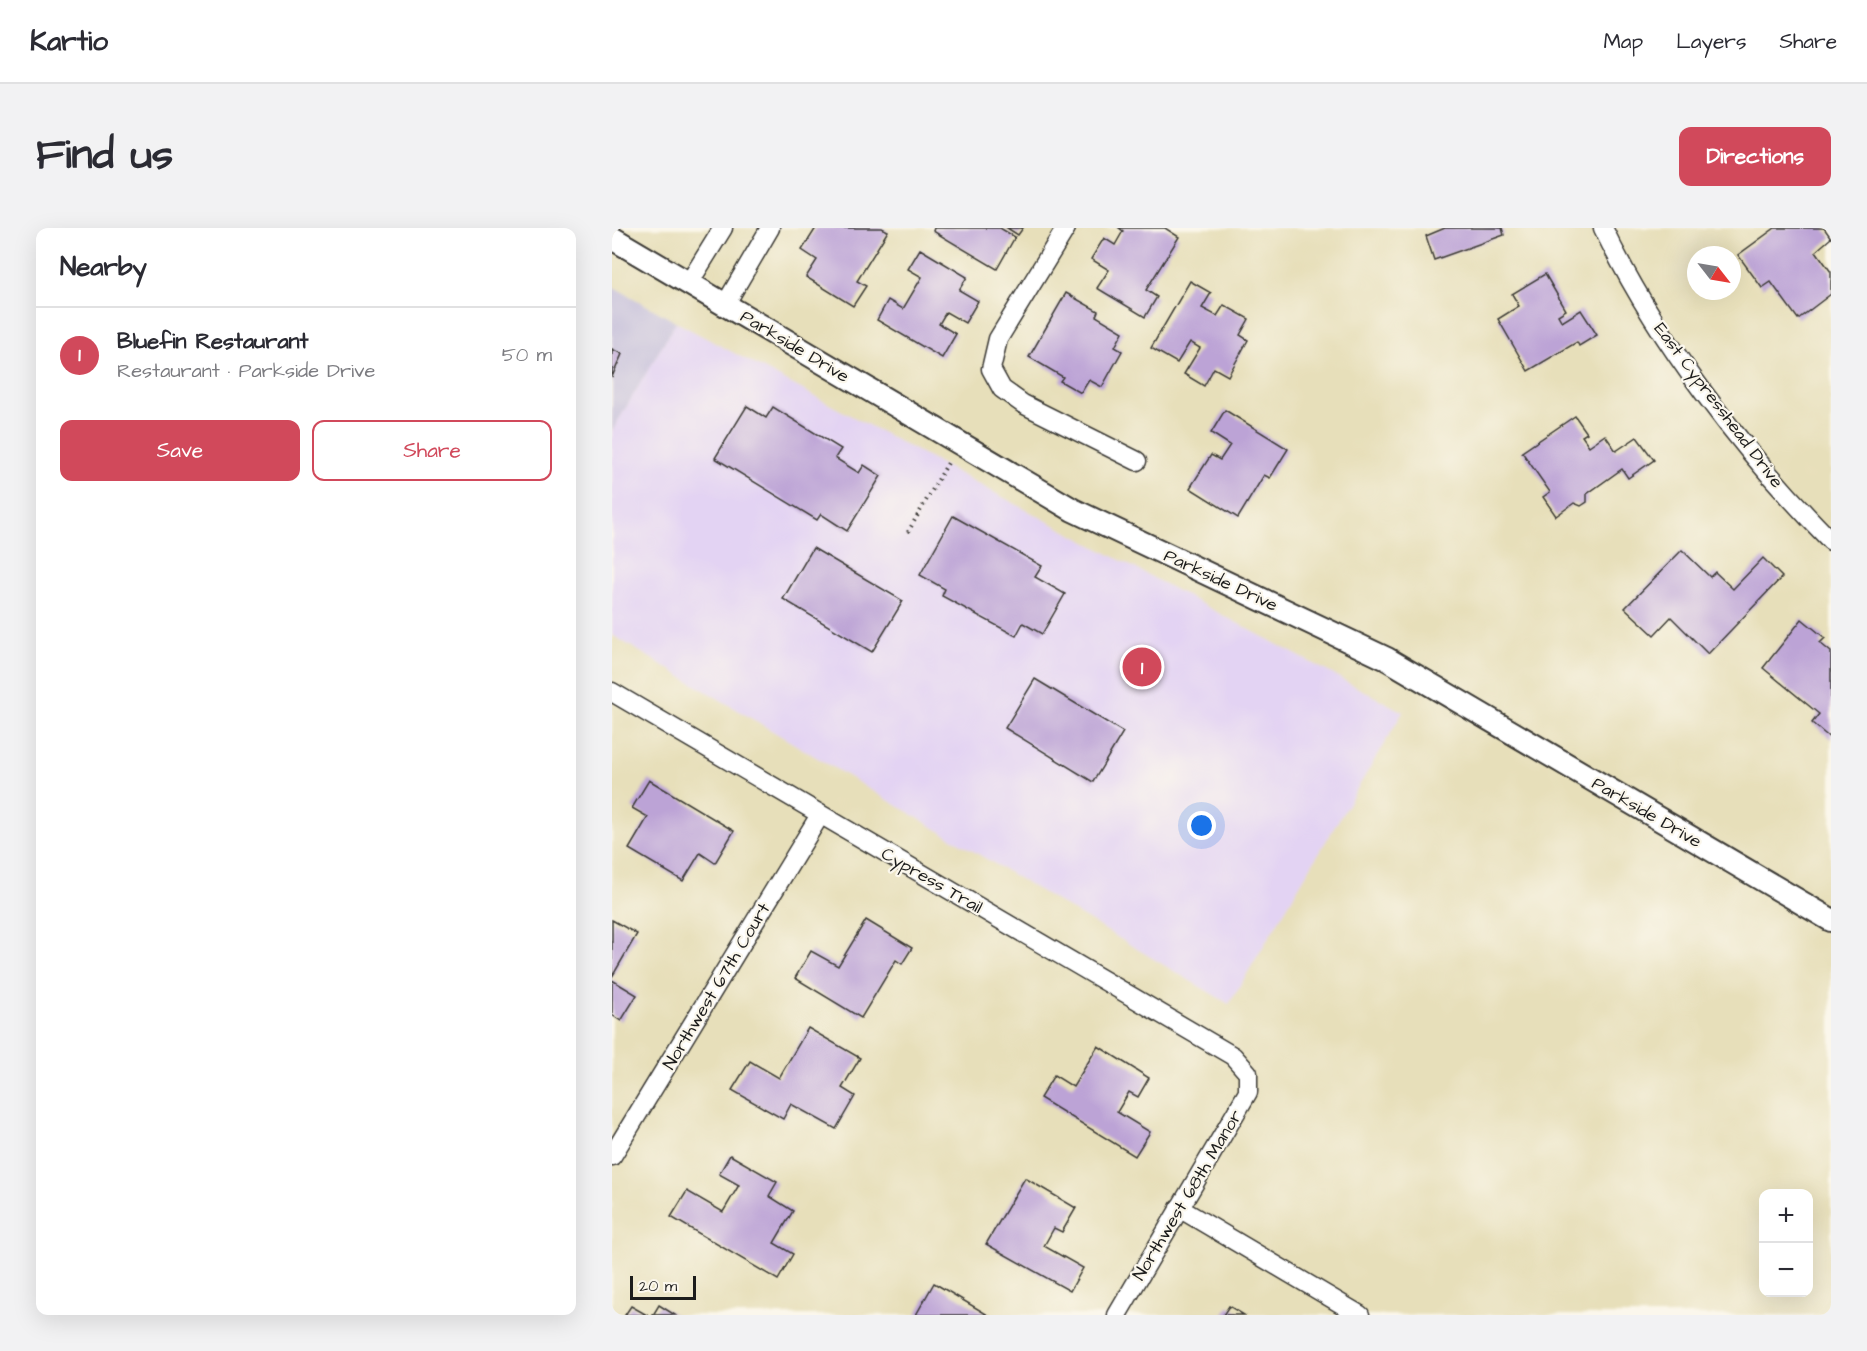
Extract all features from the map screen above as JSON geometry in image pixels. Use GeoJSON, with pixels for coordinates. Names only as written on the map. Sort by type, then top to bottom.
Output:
{"type":"FeatureCollection","features":[{"type":"Feature","properties":{"kind":"street"},"geometry":{"type":"LineString","coordinates":[[689,283],[723,228]]}},
{"type":"Feature","properties":{"kind":"street"},"geometry":{"type":"LineString","coordinates":[[725,304],[770,228]]}},
{"type":"Feature","properties":{"kind":"street"},"geometry":{"type":"LineString","coordinates":[[1066,228],[998,339],[991,369],[1002,389],[1023,404],[1137,461]]}},
{"type":"Feature","properties":{"kind":"street","name":"East Cypresshead Drive"},"geometry":{"type":"LineString","coordinates":[[1602,228],[1617,259],[1667,341],[1796,506],[1831,541]]}},
{"type":"Feature","properties":{"kind":"street","name":"Parkside Drive"},"geometry":{"type":"LineString","coordinates":[[612,238],[1072,510],[1387,659],[1831,920]]}},
{"type":"Feature","properties":{"kind":"street","name":"Cypress Trail"},"geometry":{"type":"LineString","coordinates":[[612,692],[1233,1056],[1248,1073]]}},
{"type":"Feature","properties":{"kind":"street","name":"Northwest 67th Court"},"geometry":{"type":"LineString","coordinates":[[612,1156],[820,815]]}},
{"type":"Feature","properties":{"kind":"street","name":"Northwest 68th Manor"},"geometry":{"type":"LineString","coordinates":[[1117,1315],[1248,1092],[1248,1073]]}},
{"type":"Feature","properties":{"kind":"street"},"geometry":{"type":"LineString","coordinates":[[1179,1209],[1360,1315]]}},
{"type":"Feature","properties":{"kind":"path"},"geometry":{"type":"LineString","coordinates":[[908,532],[960,444]]}},
{"type":"Feature","properties":{"kind":"shaded area"},"geometry":{"type":"Polygon","coordinates":[[[612,286],[676,322],[612,431],[612,286]]]}},
{"type":"Feature","properties":{"kind":"shaded area"},"geometry":{"type":"Polygon","coordinates":[[[676,322],[1403,712],[1229,1004],[612,635],[612,431],[676,322]]]}},
{"type":"Feature","properties":{"kind":"building"},"geometry":{"type":"Polygon","coordinates":[[[816,228],[882,228],[888,231],[857,281],[866,286],[853,306],[806,277],[817,260],[802,250],[816,228]]]}},
{"type":"Feature","properties":{"kind":"building"},"geometry":{"type":"Polygon","coordinates":[[[934,228],[1000,228],[1015,237],[997,269],[933,231],[934,228]]]}},
{"type":"Feature","properties":{"kind":"building"},"geometry":{"type":"Polygon","coordinates":[[[1007,228],[1023,228],[1018,235],[1007,228]]]}},
{"type":"Feature","properties":{"kind":"building"},"geometry":{"type":"Polygon","coordinates":[[[1119,228],[1165,228],[1179,237],[1146,290],[1157,297],[1145,317],[1097,288],[1109,270],[1091,259],[1104,238],[1115,245],[1123,231],[1119,228]]]}},
{"type":"Feature","properties":{"kind":"building"},"geometry":{"type":"Polygon","coordinates":[[[1445,228],[1502,228],[1504,235],[1434,260],[1426,236],[1445,228]]]}},
{"type":"Feature","properties":{"kind":"building"},"geometry":{"type":"Polygon","coordinates":[[[1775,228],[1824,228],[1831,238],[1816,251],[1831,272],[1831,294],[1798,319],[1771,282],[1762,288],[1741,259],[1741,253],[1775,228]]]}},
{"type":"Feature","properties":{"kind":"building"},"geometry":{"type":"Polygon","coordinates":[[[920,249],[967,277],[959,290],[978,301],[965,323],[946,312],[939,324],[956,334],[942,358],[877,320],[888,300],[903,309],[922,277],[908,269],[920,249]]]}},
{"type":"Feature","properties":{"kind":"building"},"geometry":{"type":"Polygon","coordinates":[[[1545,274],[1566,310],[1558,315],[1562,322],[1581,310],[1597,335],[1579,346],[1577,342],[1528,371],[1498,319],[1519,306],[1512,294],[1545,274]]]}},
{"type":"Feature","properties":{"kind":"building"},"geometry":{"type":"Polygon","coordinates":[[[1190,281],[1211,293],[1202,308],[1217,316],[1224,305],[1249,319],[1240,335],[1248,340],[1228,376],[1214,368],[1204,386],[1184,374],[1200,348],[1190,342],[1177,363],[1151,348],[1190,281]]]}},
{"type":"Feature","properties":{"kind":"building"},"geometry":{"type":"Polygon","coordinates":[[[1066,293],[1098,311],[1096,316],[1123,332],[1115,347],[1122,351],[1102,387],[1089,380],[1081,393],[1060,381],[1063,377],[1029,357],[1066,293]]]}},
{"type":"Feature","properties":{"kind":"building"},"geometry":{"type":"Polygon","coordinates":[[[612,349],[622,354],[612,377],[612,349]]]}},
{"type":"Feature","properties":{"kind":"building"},"geometry":{"type":"Polygon","coordinates":[[[747,406],[766,418],[773,407],[841,449],[835,458],[859,473],[864,465],[881,476],[847,531],[821,514],[817,520],[715,458],[747,406]]]}},
{"type":"Feature","properties":{"kind":"building"},"geometry":{"type":"Polygon","coordinates":[[[1225,410],[1288,449],[1270,478],[1264,475],[1238,518],[1190,488],[1211,455],[1220,460],[1230,445],[1211,433],[1225,410]]]}},
{"type":"Feature","properties":{"kind":"building"},"geometry":{"type":"Polygon","coordinates":[[[1575,416],[1587,433],[1582,436],[1589,446],[1605,435],[1616,451],[1637,437],[1654,460],[1628,478],[1622,469],[1587,494],[1587,502],[1581,506],[1574,503],[1556,516],[1543,497],[1550,492],[1522,452],[1575,416]]]}},
{"type":"Feature","properties":{"kind":"building"},"geometry":{"type":"Polygon","coordinates":[[[953,516],[1042,566],[1035,577],[1065,594],[1042,634],[1023,623],[1016,636],[942,596],[945,589],[920,575],[953,516]]]}},
{"type":"Feature","properties":{"kind":"building"},"geometry":{"type":"Polygon","coordinates":[[[813,548],[903,601],[872,652],[783,599],[813,548]]]}},
{"type":"Feature","properties":{"kind":"building"},"geometry":{"type":"Polygon","coordinates":[[[1682,550],[1710,577],[1715,572],[1733,589],[1763,558],[1782,577],[1708,654],[1671,617],[1654,635],[1625,608],[1682,550]]]}},
{"type":"Feature","properties":{"kind":"building"},"geometry":{"type":"Polygon","coordinates":[[[1802,619],[1825,638],[1820,643],[1831,652],[1831,739],[1812,723],[1819,714],[1763,668],[1802,619]]]}},
{"type":"Feature","properties":{"kind":"building"},"geometry":{"type":"Polygon","coordinates":[[[1140,654],[1153,664],[1145,679],[1131,670],[1140,654]]]}},
{"type":"Feature","properties":{"kind":"building"},"geometry":{"type":"Polygon","coordinates":[[[1035,679],[1123,732],[1093,782],[1005,728],[1035,679]]]}},
{"type":"Feature","properties":{"kind":"building"},"geometry":{"type":"Polygon","coordinates":[[[649,780],[734,831],[715,863],[700,853],[683,881],[629,849],[648,817],[632,808],[649,780]]]}},
{"type":"Feature","properties":{"kind":"building"},"geometry":{"type":"Polygon","coordinates":[[[612,920],[637,934],[612,977],[612,920]]]}},
{"type":"Feature","properties":{"kind":"building"},"geometry":{"type":"Polygon","coordinates":[[[866,920],[912,948],[902,964],[896,960],[861,1018],[795,978],[811,951],[838,966],[866,920]]]}},
{"type":"Feature","properties":{"kind":"building"},"geometry":{"type":"Polygon","coordinates":[[[612,980],[637,995],[621,1021],[612,1015],[612,980]]]}},
{"type":"Feature","properties":{"kind":"building"},"geometry":{"type":"Polygon","coordinates":[[[808,1028],[860,1058],[842,1088],[855,1096],[836,1129],[791,1104],[783,1119],[732,1090],[750,1061],[779,1078],[808,1028]]]}},
{"type":"Feature","properties":{"kind":"building"},"geometry":{"type":"Polygon","coordinates":[[[1098,1046],[1149,1078],[1138,1097],[1129,1092],[1117,1112],[1150,1132],[1135,1156],[1040,1098],[1054,1075],[1073,1087],[1098,1046]]]}},
{"type":"Feature","properties":{"kind":"building"},"geometry":{"type":"Polygon","coordinates":[[[730,1155],[777,1182],[769,1196],[793,1211],[774,1243],[793,1254],[778,1280],[671,1217],[687,1191],[723,1212],[739,1185],[719,1174],[730,1155]]]}},
{"type":"Feature","properties":{"kind":"building"},"geometry":{"type":"Polygon","coordinates":[[[1025,1178],[1076,1208],[1062,1232],[1054,1228],[1044,1246],[1083,1268],[1070,1291],[986,1244],[1025,1178]]]}},
{"type":"Feature","properties":{"kind":"building"},"geometry":{"type":"Polygon","coordinates":[[[934,1283],[988,1315],[916,1315],[934,1283]]]}},
{"type":"Feature","properties":{"kind":"building"},"geometry":{"type":"Polygon","coordinates":[[[659,1305],[675,1315],[653,1315],[659,1305]]]}},
{"type":"Feature","properties":{"kind":"building"},"geometry":{"type":"Polygon","coordinates":[[[631,1306],[647,1315],[625,1315],[631,1306]]]}},
{"type":"Feature","properties":{"kind":"building"},"geometry":{"type":"Polygon","coordinates":[[[1229,1306],[1244,1315],[1223,1315],[1229,1306]]]}},
{"type":"Feature","properties":{"kind":"place","name":"Bluefin Restaurant"},"geometry":{"type":"Point","coordinates":[1142,667]}}]}
